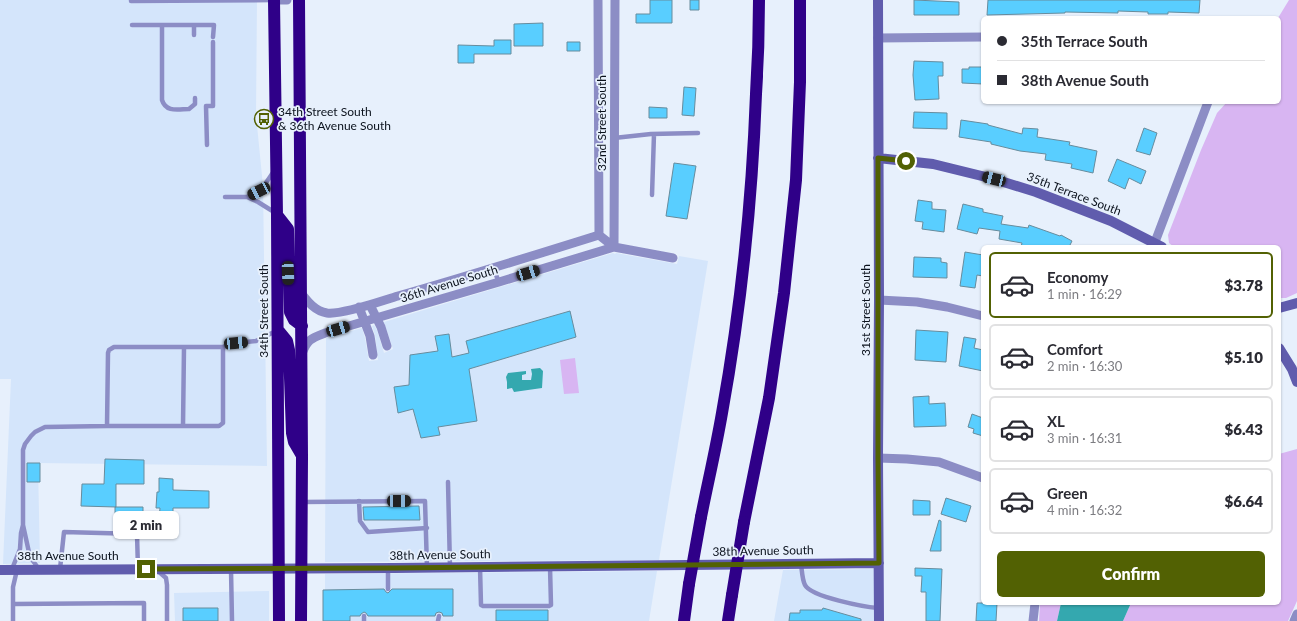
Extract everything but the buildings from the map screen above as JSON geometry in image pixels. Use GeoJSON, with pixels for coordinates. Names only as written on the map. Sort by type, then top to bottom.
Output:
{"type":"FeatureCollection","features":[{"type":"Feature","properties":{"kind":"highway","name":"34th Street South"},"geometry":{"type":"LineString","coordinates":[[274,0],[277,166],[279,621]]}},
{"type":"Feature","properties":{"kind":"highway"},"geometry":{"type":"LineString","coordinates":[[299,0],[302,326],[301,621]]}},
{"type":"Feature","properties":{"kind":"highway"},"geometry":{"type":"LineString","coordinates":[[684,621],[689,584],[723,405],[736,327],[747,230],[754,138],[759,0]]}},
{"type":"Feature","properties":{"kind":"highway"},"geometry":{"type":"LineString","coordinates":[[728,621],[744,522],[769,398],[791,233],[796,180],[800,82],[800,0]]}},
{"type":"Feature","properties":{"kind":"highway"},"geometry":{"type":"LineString","coordinates":[[277,215],[288,229],[290,312],[294,320],[302,326]]}},
{"type":"Feature","properties":{"kind":"highway"},"geometry":{"type":"LineString","coordinates":[[278,330],[287,342],[289,350],[292,432],[294,442],[302,457]]}},
{"type":"Feature","properties":{"kind":"street"},"geometry":{"type":"LineString","coordinates":[[274,0],[287,0]]}},
{"type":"Feature","properties":{"kind":"street","name":"32nd Street South"},"geometry":{"type":"LineString","coordinates":[[598,0],[599,235]]}},
{"type":"Feature","properties":{"kind":"street","name":"32nd Street South"},"geometry":{"type":"LineString","coordinates":[[614,247],[615,0]]}},
{"type":"Feature","properties":{"kind":"street","name":"31st Street South"},"geometry":{"type":"LineString","coordinates":[[878,0],[878,458],[880,621]]}},
{"type":"Feature","properties":{"kind":"street"},"geometry":{"type":"LineString","coordinates":[[878,38],[981,37]]}},
{"type":"Feature","properties":{"kind":"street"},"geometry":{"type":"LineString","coordinates":[[1159,245],[1207,104]]}},
{"type":"Feature","properties":{"kind":"street","name":"35th Terrace South"},"geometry":{"type":"LineString","coordinates":[[878,158],[933,164],[994,179],[1036,192],[1112,221],[1159,245]]}},
{"type":"Feature","properties":{"kind":"street","name":"36th Avenue South"},"geometry":{"type":"LineString","coordinates":[[301,293],[307,302],[319,311],[335,313],[370,305],[599,235],[614,247]]}},
{"type":"Feature","properties":{"kind":"street","name":"36th Avenue South"},"geometry":{"type":"LineString","coordinates":[[302,356],[304,348],[310,339],[325,333],[614,247],[673,258]]}},
{"type":"Feature","properties":{"kind":"street"},"geometry":{"type":"LineString","coordinates":[[879,300],[917,302],[981,316]]}},
{"type":"Feature","properties":{"kind":"street"},"geometry":{"type":"LineString","coordinates":[[1281,307],[1297,303]]}},
{"type":"Feature","properties":{"kind":"street"},"geometry":{"type":"LineString","coordinates":[[370,305],[381,327],[387,346]]}},
{"type":"Feature","properties":{"kind":"street"},"geometry":{"type":"LineString","coordinates":[[359,308],[370,336],[373,355]]}},
{"type":"Feature","properties":{"kind":"street"},"geometry":{"type":"LineString","coordinates":[[1281,351],[1292,369],[1297,382]]}},
{"type":"Feature","properties":{"kind":"street"},"geometry":{"type":"LineString","coordinates":[[878,458],[939,462],[981,477]]}},
{"type":"Feature","properties":{"kind":"street","name":"38th Avenue South"},"geometry":{"type":"LineString","coordinates":[[0,570],[450,568],[879,563]]}},
{"type":"Feature","properties":{"kind":"street"},"geometry":{"type":"LineString","coordinates":[[1033,621],[1035,605]]}},
{"type":"Feature","properties":{"kind":"street"},"geometry":{"type":"LineString","coordinates":[[1294,621],[1297,614]]}},
{"type":"Feature","properties":{"kind":"lane"},"geometry":{"type":"LineString","coordinates":[[131,1],[274,0]]}},
{"type":"Feature","properties":{"kind":"lane"},"geometry":{"type":"LineString","coordinates":[[132,25],[214,25],[213,106],[206,106],[207,145]]}},
{"type":"Feature","properties":{"kind":"lane"},"geometry":{"type":"LineString","coordinates":[[162,25],[162,100],[164,105],[170,109],[189,109],[195,104],[195,98]]}},
{"type":"Feature","properties":{"kind":"lane"},"geometry":{"type":"LineString","coordinates":[[194,25],[194,35]]}},
{"type":"Feature","properties":{"kind":"lane"},"geometry":{"type":"LineString","coordinates":[[614,138],[654,134],[698,133]]}},
{"type":"Feature","properties":{"kind":"lane"},"geometry":{"type":"LineString","coordinates":[[652,195],[654,134]]}},
{"type":"Feature","properties":{"kind":"lane"},"geometry":{"type":"LineString","coordinates":[[247,197],[259,191],[277,166]]}},
{"type":"Feature","properties":{"kind":"lane"},"geometry":{"type":"LineString","coordinates":[[225,197],[247,197],[258,202],[277,215]]}},
{"type":"Feature","properties":{"kind":"lane"},"geometry":{"type":"LineString","coordinates":[[493,268],[500,282]]}},
{"type":"Feature","properties":{"kind":"lane"},"geometry":{"type":"LineString","coordinates":[[107,426],[108,353],[109,350],[114,347],[223,347],[236,343],[256,341],[278,330]]}},
{"type":"Feature","properties":{"kind":"lane"},"geometry":{"type":"LineString","coordinates":[[183,426],[184,347]]}},
{"type":"Feature","properties":{"kind":"lane"},"geometry":{"type":"LineString","coordinates":[[39,569],[30,557],[23,525],[23,456],[25,444],[28,439],[35,432],[45,427],[219,426],[223,423],[223,347]]}},
{"type":"Feature","properties":{"kind":"lane"},"geometry":{"type":"LineString","coordinates":[[448,482],[450,568]]}},
{"type":"Feature","properties":{"kind":"lane"},"geometry":{"type":"LineString","coordinates":[[302,502],[425,501],[427,568]]}},
{"type":"Feature","properties":{"kind":"lane"},"geometry":{"type":"LineString","coordinates":[[359,502],[360,520],[368,532],[426,528]]}},
{"type":"Feature","properties":{"kind":"lane"},"geometry":{"type":"LineString","coordinates":[[13,621],[14,570],[20,550],[23,525]]}},
{"type":"Feature","properties":{"kind":"lane"},"geometry":{"type":"LineString","coordinates":[[60,569],[64,532],[138,534],[138,569]]}},
{"type":"Feature","properties":{"kind":"lane"},"geometry":{"type":"LineString","coordinates":[[801,564],[805,585],[813,592],[865,607],[879,608]]}},
{"type":"Feature","properties":{"kind":"lane"},"geometry":{"type":"LineString","coordinates":[[480,567],[481,605],[549,606],[550,566]]}},
{"type":"Feature","properties":{"kind":"lane"},"geometry":{"type":"LineString","coordinates":[[388,568],[388,590]]}},
{"type":"Feature","properties":{"kind":"lane"},"geometry":{"type":"LineString","coordinates":[[155,569],[166,578],[167,621]]}},
{"type":"Feature","properties":{"kind":"lane"},"geometry":{"type":"LineString","coordinates":[[231,569],[232,621]]}},
{"type":"Feature","properties":{"kind":"lane"},"geometry":{"type":"LineString","coordinates":[[13,604],[144,603],[144,621]]}},
{"type":"Feature","properties":{"kind":"shaded area"},"geometry":{"type":"Polygon","coordinates":[[[0,0],[257,0],[256,115],[263,186],[267,466],[38,463],[40,563],[3,564],[11,379],[0,379],[0,0]]]}},
{"type":"Feature","properties":{"kind":"shaded area"},"geometry":{"type":"Polygon","coordinates":[[[1289,0],[1297,0],[1297,293],[1286,298],[1281,298],[1281,245],[1172,245],[1169,243],[1168,235],[1217,113],[1225,104],[1281,104],[1281,16],[1279,16],[1289,0]]]}},
{"type":"Feature","properties":{"kind":"shaded area"},"geometry":{"type":"Polygon","coordinates":[[[613,253],[677,264],[679,256],[708,261],[659,560],[325,562],[326,338],[362,328],[369,361],[378,360],[375,335],[372,326],[374,325],[384,353],[393,349],[384,322],[613,253]]]}},
{"type":"Feature","properties":{"kind":"shaded area"},"geometry":{"type":"Polygon","coordinates":[[[575,358],[579,393],[564,394],[560,360],[575,358]]]}},
{"type":"Feature","properties":{"kind":"shaded area"},"geometry":{"type":"Polygon","coordinates":[[[1297,449],[1297,601],[1288,621],[1123,621],[1130,605],[1281,605],[1281,453],[1297,449]]]}},
{"type":"Feature","properties":{"kind":"shaded area"},"geometry":{"type":"Polygon","coordinates":[[[874,569],[874,621],[774,621],[783,570],[874,569]]]}},
{"type":"Feature","properties":{"kind":"shaded area"},"geometry":{"type":"Polygon","coordinates":[[[657,571],[649,621],[325,621],[325,574],[657,571]]]}},
{"type":"Feature","properties":{"kind":"shaded area"},"geometry":{"type":"Polygon","coordinates":[[[269,591],[269,621],[175,621],[174,593],[269,591]]]}},
{"type":"Feature","properties":{"kind":"shaded area"},"geometry":{"type":"Polygon","coordinates":[[[1040,605],[1061,605],[1057,621],[1039,621],[1040,605]]]}},
{"type":"Feature","properties":{"kind":"water"},"geometry":{"type":"Polygon","coordinates":[[[540,368],[543,371],[542,388],[514,392],[512,388],[507,389],[506,377],[508,373],[526,371],[526,374],[522,375],[522,380],[531,380],[531,369],[540,368]]]}},
{"type":"Feature","properties":{"kind":"water"},"geometry":{"type":"Polygon","coordinates":[[[1061,605],[1130,605],[1123,621],[1057,621],[1061,605]]]}},
{"type":"Feature","properties":{"kind":"place","name":"34th Street South & 36th Avenue South"},"geometry":{"type":"Point","coordinates":[264,119]}},
{"type":"Feature","properties":{"kind":"route"},"geometry":{"type":"LineString","coordinates":[[146,569],[879,563],[878,158],[906,161]]}}]}
